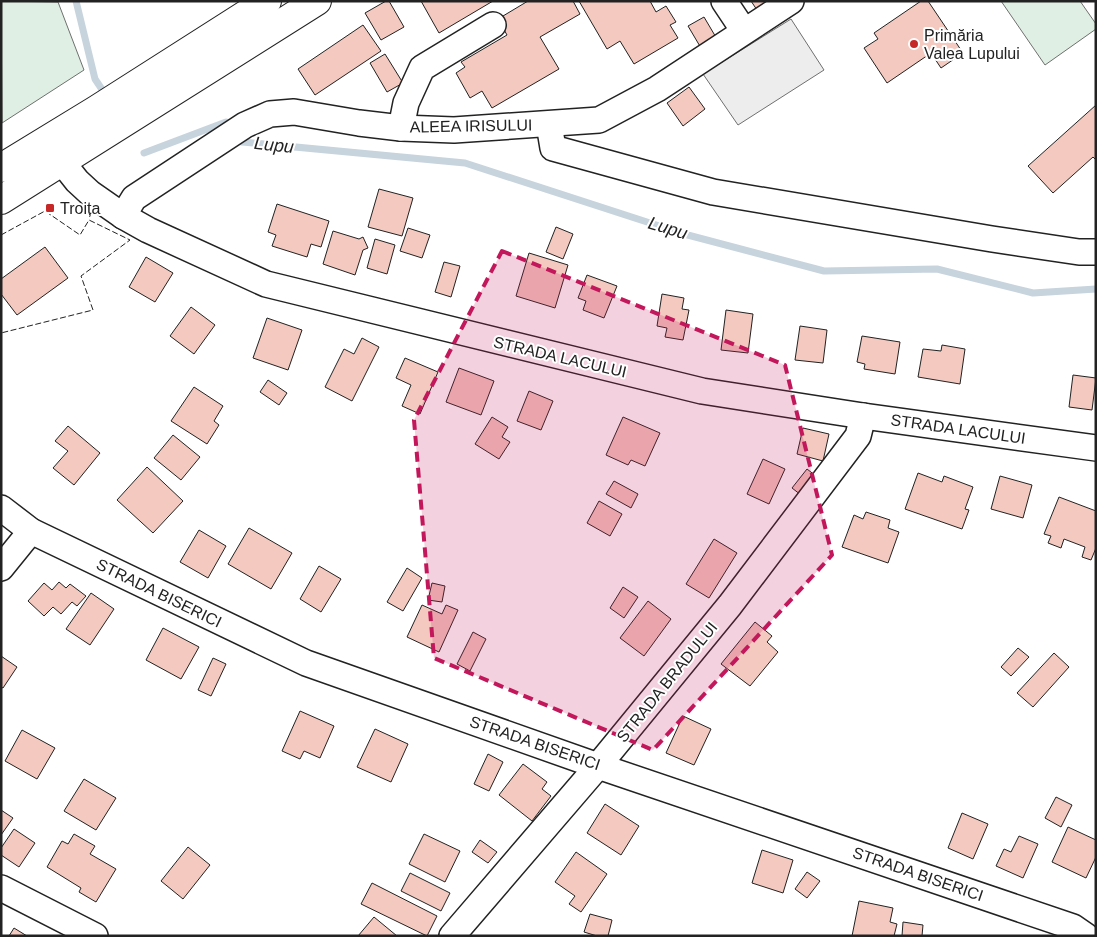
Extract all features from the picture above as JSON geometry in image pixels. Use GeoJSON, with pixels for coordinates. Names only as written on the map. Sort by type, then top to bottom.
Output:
{"type":"FeatureCollection","features":[{"type":"Feature","properties":{"kind":"highway"},"geometry":{"type":"LineString","coordinates":[[150,91],[267,1]]}},
{"type":"Feature","properties":{"kind":"highway"},"geometry":{"type":"LineString","coordinates":[[1,168],[103,121],[150,91],[317,1]]}},
{"type":"Feature","properties":{"kind":"highway"},"geometry":{"type":"LineString","coordinates":[[1,200],[62,162],[103,121]]}},
{"type":"Feature","properties":{"kind":"street"},"geometry":{"type":"LineString","coordinates":[[724,1],[744,31]]}},
{"type":"Feature","properties":{"kind":"street","name":"ALEEA IRISULUI"},"geometry":{"type":"LineString","coordinates":[[122,216],[134,198],[244,125],[270,114],[294,112],[401,128],[454,130],[599,120],[657,89],[791,1]]}},
{"type":"Feature","properties":{"kind":"street"},"geometry":{"type":"LineString","coordinates":[[401,128],[406,103],[422,68],[493,25]]}},
{"type":"Feature","properties":{"kind":"street"},"geometry":{"type":"LineString","coordinates":[[549,124],[553,148],[713,192],[992,239],[1079,252],[1096,252]]}},
{"type":"Feature","properties":{"kind":"street","name":"STRADA LACULUI"},"geometry":{"type":"LineString","coordinates":[[62,162],[77,181],[90,193],[122,216],[148,230],[266,284],[702,391],[863,416],[1096,448]]}},
{"type":"Feature","properties":{"kind":"street","name":"STRADA BRADULUI"},"geometry":{"type":"LineString","coordinates":[[452,936],[598,766],[730,605],[858,436],[863,416]]}},
{"type":"Feature","properties":{"kind":"street","name":"STRADA BISERICI"},"geometry":{"type":"LineString","coordinates":[[1,508],[30,531],[306,663],[598,766],[1073,927],[1087,936]]}},
{"type":"Feature","properties":{"kind":"street"},"geometry":{"type":"LineString","coordinates":[[1,568],[30,531]]}},
{"type":"Feature","properties":{"kind":"street"},"geometry":{"type":"LineString","coordinates":[[1,888],[95,936]]}},
{"type":"Feature","properties":{"kind":"street"},"geometry":{"type":"LineString","coordinates":[[1087,936],[1096,925]]}},
{"type":"Feature","properties":{"kind":"highlighted area"},"geometry":{"type":"Polygon","coordinates":[[[502,251],[785,365],[832,555],[653,750],[434,658],[414,420],[502,251]]]}},
{"type":"Feature","properties":{"kind":"green space"},"geometry":{"type":"Polygon","coordinates":[[[1,1],[58,2],[84,70],[2,123],[1,1]]]}},
{"type":"Feature","properties":{"kind":"green space"},"geometry":{"type":"Polygon","coordinates":[[[1001,1],[1080,1],[1096,24],[1096,29],[1045,65],[1001,1]]]}},
{"type":"Feature","properties":{"kind":"shaded area"},"geometry":{"type":"Polygon","coordinates":[[[791,19],[824,70],[738,125],[703,74],[791,19]]]}},
{"type":"Feature","properties":{"kind":"building"},"geometry":{"type":"Polygon","coordinates":[[[389,1],[404,27],[381,40],[365,13],[389,1]]]}},
{"type":"Feature","properties":{"kind":"building"},"geometry":{"type":"Polygon","coordinates":[[[421,1],[493,1],[439,33],[421,1]]]}},
{"type":"Feature","properties":{"kind":"building"},"geometry":{"type":"Polygon","coordinates":[[[528,1],[573,1],[580,14],[540,37],[559,69],[492,108],[482,91],[470,98],[456,73],[465,67],[461,62],[507,35],[498,19],[528,1]]]}},
{"type":"Feature","properties":{"kind":"building"},"geometry":{"type":"Polygon","coordinates":[[[579,1],[650,1],[656,12],[666,6],[676,22],[670,25],[678,38],[634,64],[620,41],[607,49],[579,1]]]}},
{"type":"Feature","properties":{"kind":"building"},"geometry":{"type":"Polygon","coordinates":[[[751,1],[767,1],[768,3],[757,10],[751,1]]]}},
{"type":"Feature","properties":{"kind":"building","name":"Primăria Valea Lupului"},"geometry":{"type":"Polygon","coordinates":[[[921,1],[928,1],[963,53],[941,68],[931,53],[887,83],[864,48],[878,39],[874,33],[921,1]]]}},
{"type":"Feature","properties":{"kind":"building"},"geometry":{"type":"Polygon","coordinates":[[[704,17],[717,39],[701,48],[688,26],[704,17]]]}},
{"type":"Feature","properties":{"kind":"building"},"geometry":{"type":"Polygon","coordinates":[[[363,25],[381,51],[315,95],[298,69],[363,25]]]}},
{"type":"Feature","properties":{"kind":"building"},"geometry":{"type":"Polygon","coordinates":[[[385,54],[403,83],[387,92],[370,63],[385,54]]]}},
{"type":"Feature","properties":{"kind":"building"},"geometry":{"type":"Polygon","coordinates":[[[689,87],[705,109],[683,126],[667,103],[689,87]]]}},
{"type":"Feature","properties":{"kind":"building"},"geometry":{"type":"Polygon","coordinates":[[[1096,105],[1096,160],[1093,157],[1053,193],[1028,166],[1096,105]]]}},
{"type":"Feature","properties":{"kind":"building"},"geometry":{"type":"Polygon","coordinates":[[[379,189],[413,198],[402,236],[368,227],[379,189]]]}},
{"type":"Feature","properties":{"kind":"building"},"geometry":{"type":"Polygon","coordinates":[[[277,204],[329,221],[321,247],[311,244],[307,257],[272,246],[276,235],[268,232],[277,204]]]}},
{"type":"Feature","properties":{"kind":"building"},"geometry":{"type":"Polygon","coordinates":[[[556,227],[573,234],[563,259],[546,252],[556,227]]]}},
{"type":"Feature","properties":{"kind":"building"},"geometry":{"type":"Polygon","coordinates":[[[408,228],[430,235],[422,258],[400,251],[408,228]]]}},
{"type":"Feature","properties":{"kind":"building"},"geometry":{"type":"Polygon","coordinates":[[[333,231],[359,239],[363,237],[368,248],[363,250],[355,275],[323,264],[333,231]]]}},
{"type":"Feature","properties":{"kind":"building"},"geometry":{"type":"Polygon","coordinates":[[[375,239],[395,245],[387,274],[367,268],[375,239]]]}},
{"type":"Feature","properties":{"kind":"building"},"geometry":{"type":"Polygon","coordinates":[[[45,247],[68,278],[17,315],[1,294],[1,279],[45,247]]]}},
{"type":"Feature","properties":{"kind":"building"},"geometry":{"type":"Polygon","coordinates":[[[529,253],[568,265],[555,308],[516,296],[529,253]]]}},
{"type":"Feature","properties":{"kind":"building"},"geometry":{"type":"Polygon","coordinates":[[[146,257],[173,273],[155,302],[129,287],[146,257]]]}},
{"type":"Feature","properties":{"kind":"building"},"geometry":{"type":"Polygon","coordinates":[[[444,262],[460,266],[451,297],[435,292],[444,262]]]}},
{"type":"Feature","properties":{"kind":"building"},"geometry":{"type":"Polygon","coordinates":[[[587,275],[617,286],[604,318],[583,310],[586,301],[578,298],[587,275]]]}},
{"type":"Feature","properties":{"kind":"building"},"geometry":{"type":"Polygon","coordinates":[[[662,294],[684,298],[682,309],[689,310],[683,340],[665,337],[667,328],[657,326],[662,294]]]}},
{"type":"Feature","properties":{"kind":"building"},"geometry":{"type":"Polygon","coordinates":[[[191,307],[215,325],[194,354],[170,336],[191,307]]]}},
{"type":"Feature","properties":{"kind":"building"},"geometry":{"type":"Polygon","coordinates":[[[726,310],[753,314],[748,353],[721,350],[726,310]]]}},
{"type":"Feature","properties":{"kind":"building"},"geometry":{"type":"Polygon","coordinates":[[[267,318],[302,330],[288,370],[253,358],[267,318]]]}},
{"type":"Feature","properties":{"kind":"building"},"geometry":{"type":"Polygon","coordinates":[[[800,326],[827,330],[823,363],[795,360],[800,326]]]}},
{"type":"Feature","properties":{"kind":"building"},"geometry":{"type":"Polygon","coordinates":[[[862,336],[900,342],[895,374],[864,369],[865,364],[857,362],[862,336]]]}},
{"type":"Feature","properties":{"kind":"building"},"geometry":{"type":"Polygon","coordinates":[[[362,338],[379,347],[352,401],[325,387],[344,349],[354,354],[362,338]]]}},
{"type":"Feature","properties":{"kind":"building"},"geometry":{"type":"Polygon","coordinates":[[[942,345],[965,349],[960,384],[918,377],[923,349],[941,351],[942,345]]]}},
{"type":"Feature","properties":{"kind":"building"},"geometry":{"type":"Polygon","coordinates":[[[405,358],[438,372],[420,414],[402,406],[411,385],[396,378],[405,358]]]}},
{"type":"Feature","properties":{"kind":"building"},"geometry":{"type":"Polygon","coordinates":[[[459,368],[494,381],[481,415],[446,402],[459,368]]]}},
{"type":"Feature","properties":{"kind":"building"},"geometry":{"type":"Polygon","coordinates":[[[1073,375],[1096,378],[1092,410],[1069,407],[1073,375]]]}},
{"type":"Feature","properties":{"kind":"building"},"geometry":{"type":"Polygon","coordinates":[[[268,380],[287,393],[279,405],[260,392],[268,380]]]}},
{"type":"Feature","properties":{"kind":"building"},"geometry":{"type":"Polygon","coordinates":[[[194,387],[223,406],[214,421],[219,425],[207,444],[171,421],[194,387]]]}},
{"type":"Feature","properties":{"kind":"building"},"geometry":{"type":"Polygon","coordinates":[[[529,391],[553,401],[541,430],[517,421],[529,391]]]}},
{"type":"Feature","properties":{"kind":"building"},"geometry":{"type":"Polygon","coordinates":[[[492,417],[508,427],[502,437],[510,442],[499,459],[475,444],[492,417]]]}},
{"type":"Feature","properties":{"kind":"building"},"geometry":{"type":"Polygon","coordinates":[[[623,417],[660,433],[645,466],[631,460],[628,465],[606,455],[623,417]]]}},
{"type":"Feature","properties":{"kind":"building"},"geometry":{"type":"Polygon","coordinates":[[[68,426],[100,453],[74,485],[53,468],[68,451],[55,441],[68,426]]]}},
{"type":"Feature","properties":{"kind":"building"},"geometry":{"type":"Polygon","coordinates":[[[803,428],[829,434],[823,461],[797,454],[803,428]]]}},
{"type":"Feature","properties":{"kind":"building"},"geometry":{"type":"Polygon","coordinates":[[[173,435],[200,457],[181,480],[154,458],[173,435]]]}},
{"type":"Feature","properties":{"kind":"building"},"geometry":{"type":"Polygon","coordinates":[[[763,459],[785,469],[769,504],[747,494],[763,459]]]}},
{"type":"Feature","properties":{"kind":"building"},"geometry":{"type":"Polygon","coordinates":[[[147,467],[183,501],[153,533],[117,500],[147,467]]]}},
{"type":"Feature","properties":{"kind":"building"},"geometry":{"type":"Polygon","coordinates":[[[807,469],[816,476],[801,495],[792,488],[807,469]]]}},
{"type":"Feature","properties":{"kind":"building"},"geometry":{"type":"Polygon","coordinates":[[[918,473],[942,482],[944,476],[973,487],[965,509],[969,510],[962,529],[905,509],[918,473]]]}},
{"type":"Feature","properties":{"kind":"building"},"geometry":{"type":"Polygon","coordinates":[[[1000,476],[1032,485],[1023,518],[991,509],[1000,476]]]}},
{"type":"Feature","properties":{"kind":"building"},"geometry":{"type":"Polygon","coordinates":[[[614,481],[638,494],[631,508],[606,494],[614,481]]]}},
{"type":"Feature","properties":{"kind":"building"},"geometry":{"type":"Polygon","coordinates":[[[1059,497],[1096,511],[1096,548],[1091,560],[1082,557],[1085,547],[1064,539],[1061,548],[1048,543],[1051,536],[1044,534],[1059,497]]]}},
{"type":"Feature","properties":{"kind":"building"},"geometry":{"type":"Polygon","coordinates":[[[599,501],[622,514],[610,536],[587,523],[599,501]]]}},
{"type":"Feature","properties":{"kind":"building"},"geometry":{"type":"Polygon","coordinates":[[[866,512],[890,520],[888,528],[899,532],[888,563],[842,547],[854,515],[863,519],[866,512]]]}},
{"type":"Feature","properties":{"kind":"building"},"geometry":{"type":"Polygon","coordinates":[[[249,528],[292,553],[271,589],[228,564],[249,528]]]}},
{"type":"Feature","properties":{"kind":"building"},"geometry":{"type":"Polygon","coordinates":[[[199,530],[226,546],[208,578],[180,562],[199,530]]]}},
{"type":"Feature","properties":{"kind":"building"},"geometry":{"type":"Polygon","coordinates":[[[714,539],[737,553],[709,598],[686,584],[714,539]]]}},
{"type":"Feature","properties":{"kind":"building"},"geometry":{"type":"Polygon","coordinates":[[[319,566],[341,579],[321,612],[300,599],[319,566]]]}},
{"type":"Feature","properties":{"kind":"building"},"geometry":{"type":"Polygon","coordinates":[[[407,568],[422,578],[403,611],[387,602],[407,568]]]}},
{"type":"Feature","properties":{"kind":"building"},"geometry":{"type":"Polygon","coordinates":[[[59,582],[66,588],[70,584],[86,596],[77,606],[72,602],[61,614],[53,607],[44,616],[28,601],[44,583],[52,590],[59,582]]]}},
{"type":"Feature","properties":{"kind":"building"},"geometry":{"type":"Polygon","coordinates":[[[432,583],[445,586],[442,602],[428,600],[432,583]]]}},
{"type":"Feature","properties":{"kind":"building"},"geometry":{"type":"Polygon","coordinates":[[[623,587],[638,597],[624,618],[610,608],[623,587]]]}},
{"type":"Feature","properties":{"kind":"building"},"geometry":{"type":"Polygon","coordinates":[[[91,593],[114,609],[90,645],[66,629],[91,593]]]}},
{"type":"Feature","properties":{"kind":"building"},"geometry":{"type":"Polygon","coordinates":[[[648,601],[671,619],[644,656],[620,638],[648,601]]]}},
{"type":"Feature","properties":{"kind":"building"},"geometry":{"type":"Polygon","coordinates":[[[422,605],[442,614],[446,605],[458,610],[439,652],[407,637],[422,605]]]}},
{"type":"Feature","properties":{"kind":"building"},"geometry":{"type":"Polygon","coordinates":[[[755,622],[772,636],[767,642],[778,652],[750,686],[721,664],[755,622]]]}},
{"type":"Feature","properties":{"kind":"building"},"geometry":{"type":"Polygon","coordinates":[[[163,628],[199,647],[181,679],[146,660],[163,628]]]}},
{"type":"Feature","properties":{"kind":"building"},"geometry":{"type":"Polygon","coordinates":[[[473,632],[486,639],[470,671],[457,664],[473,632]]]}},
{"type":"Feature","properties":{"kind":"building"},"geometry":{"type":"Polygon","coordinates":[[[1018,648],[1029,657],[1011,676],[1001,667],[1018,648]]]}},
{"type":"Feature","properties":{"kind":"building"},"geometry":{"type":"Polygon","coordinates":[[[1054,653],[1069,667],[1033,707],[1017,693],[1054,653]]]}},
{"type":"Feature","properties":{"kind":"building"},"geometry":{"type":"Polygon","coordinates":[[[1,656],[17,667],[3,688],[1,687],[1,656]]]}},
{"type":"Feature","properties":{"kind":"building"},"geometry":{"type":"Polygon","coordinates":[[[213,658],[226,664],[211,696],[198,690],[213,658]]]}},
{"type":"Feature","properties":{"kind":"building"},"geometry":{"type":"Polygon","coordinates":[[[300,711],[334,726],[320,758],[304,751],[300,759],[282,751],[300,711]]]}},
{"type":"Feature","properties":{"kind":"building"},"geometry":{"type":"Polygon","coordinates":[[[683,716],[711,729],[694,765],[666,753],[683,716]]]}},
{"type":"Feature","properties":{"kind":"building"},"geometry":{"type":"Polygon","coordinates":[[[375,729],[408,744],[391,782],[357,767],[375,729]]]}},
{"type":"Feature","properties":{"kind":"building"},"geometry":{"type":"Polygon","coordinates":[[[22,730],[55,748],[37,779],[5,761],[22,730]]]}},
{"type":"Feature","properties":{"kind":"building"},"geometry":{"type":"Polygon","coordinates":[[[488,754],[503,762],[489,791],[474,784],[488,754]]]}},
{"type":"Feature","properties":{"kind":"building"},"geometry":{"type":"Polygon","coordinates":[[[523,764],[547,782],[542,789],[551,796],[532,821],[499,795],[523,764]]]}},
{"type":"Feature","properties":{"kind":"building"},"geometry":{"type":"Polygon","coordinates":[[[84,779],[116,798],[96,830],[64,811],[84,779]]]}},
{"type":"Feature","properties":{"kind":"building"},"geometry":{"type":"Polygon","coordinates":[[[1056,797],[1072,805],[1061,827],[1045,818],[1056,797]]]}},
{"type":"Feature","properties":{"kind":"building"},"geometry":{"type":"Polygon","coordinates":[[[605,804],[639,826],[621,855],[587,833],[605,804]]]}},
{"type":"Feature","properties":{"kind":"building"},"geometry":{"type":"Polygon","coordinates":[[[1,810],[13,818],[1,835],[1,810]]]}},
{"type":"Feature","properties":{"kind":"building"},"geometry":{"type":"Polygon","coordinates":[[[962,813],[988,824],[973,859],[948,848],[962,813]]]}},
{"type":"Feature","properties":{"kind":"building"},"geometry":{"type":"Polygon","coordinates":[[[1068,827],[1096,840],[1096,857],[1086,878],[1052,862],[1068,827]]]}},
{"type":"Feature","properties":{"kind":"building"},"geometry":{"type":"Polygon","coordinates":[[[14,829],[35,843],[19,867],[1,855],[1,848],[14,829]]]}},
{"type":"Feature","properties":{"kind":"building"},"geometry":{"type":"Polygon","coordinates":[[[74,834],[95,846],[90,854],[116,869],[96,902],[79,892],[81,888],[47,867],[62,841],[68,844],[74,834]]]}},
{"type":"Feature","properties":{"kind":"building"},"geometry":{"type":"Polygon","coordinates":[[[424,834],[460,851],[445,882],[409,864],[424,834]]]}},
{"type":"Feature","properties":{"kind":"building"},"geometry":{"type":"Polygon","coordinates":[[[1019,836],[1038,844],[1023,878],[996,866],[1004,849],[1011,852],[1019,836]]]}},
{"type":"Feature","properties":{"kind":"building"},"geometry":{"type":"Polygon","coordinates":[[[480,840],[497,852],[488,863],[472,852],[480,840]]]}},
{"type":"Feature","properties":{"kind":"building"},"geometry":{"type":"Polygon","coordinates":[[[188,847],[210,865],[183,899],[161,881],[188,847]]]}},
{"type":"Feature","properties":{"kind":"building"},"geometry":{"type":"Polygon","coordinates":[[[762,850],[793,860],[783,893],[752,883],[762,850]]]}},
{"type":"Feature","properties":{"kind":"building"},"geometry":{"type":"Polygon","coordinates":[[[576,852],[607,874],[581,912],[569,904],[575,896],[555,882],[576,852]]]}},
{"type":"Feature","properties":{"kind":"building"},"geometry":{"type":"Polygon","coordinates":[[[807,872],[820,881],[807,898],[795,889],[807,872]]]}},
{"type":"Feature","properties":{"kind":"building"},"geometry":{"type":"Polygon","coordinates":[[[410,873],[450,893],[441,911],[401,891],[410,873]]]}},
{"type":"Feature","properties":{"kind":"building"},"geometry":{"type":"Polygon","coordinates":[[[372,883],[437,916],[427,936],[361,904],[372,883]]]}},
{"type":"Feature","properties":{"kind":"building"},"geometry":{"type":"Polygon","coordinates":[[[859,901],[893,908],[890,922],[897,924],[894,936],[852,936],[859,901]]]}},
{"type":"Feature","properties":{"kind":"building"},"geometry":{"type":"Polygon","coordinates":[[[590,914],[612,920],[608,936],[597,936],[584,932],[590,914]]]}},
{"type":"Feature","properties":{"kind":"building"},"geometry":{"type":"Polygon","coordinates":[[[374,917],[397,936],[358,936],[374,917]]]}},
{"type":"Feature","properties":{"kind":"building"},"geometry":{"type":"Polygon","coordinates":[[[903,922],[923,925],[922,936],[902,936],[903,922]]]}},
{"type":"Feature","properties":{"kind":"building"},"geometry":{"type":"Polygon","coordinates":[[[14,928],[27,936],[9,936],[14,928]]]}},
{"type":"Feature","properties":{"kind":"waterway","name":"Lupu"},"geometry":{"type":"LineString","coordinates":[[76,1],[95,79],[107,97]]}},
{"type":"Feature","properties":{"kind":"waterway","name":"Lupu"},"geometry":{"type":"LineString","coordinates":[[144,153],[226,122]]}},
{"type":"Feature","properties":{"kind":"waterway","name":"Lupu"},"geometry":{"type":"LineString","coordinates":[[242,142],[465,163],[684,234],[824,271],[937,269],[1033,293],[1096,289]]}},
{"type":"Feature","properties":{"kind":"fence"},"geometry":{"type":"LineString","coordinates":[[1,235],[45,211],[80,235],[89,220],[130,240],[81,276],[93,310],[1,333]]}},
{"type":"Feature","properties":{"kind":"place","name":"Primăria Valea Lupului"},"geometry":{"type":"Point","coordinates":[914,44]}},
{"type":"Feature","properties":{"kind":"place","name":"Troița"},"geometry":{"type":"Point","coordinates":[50,208]}}]}
